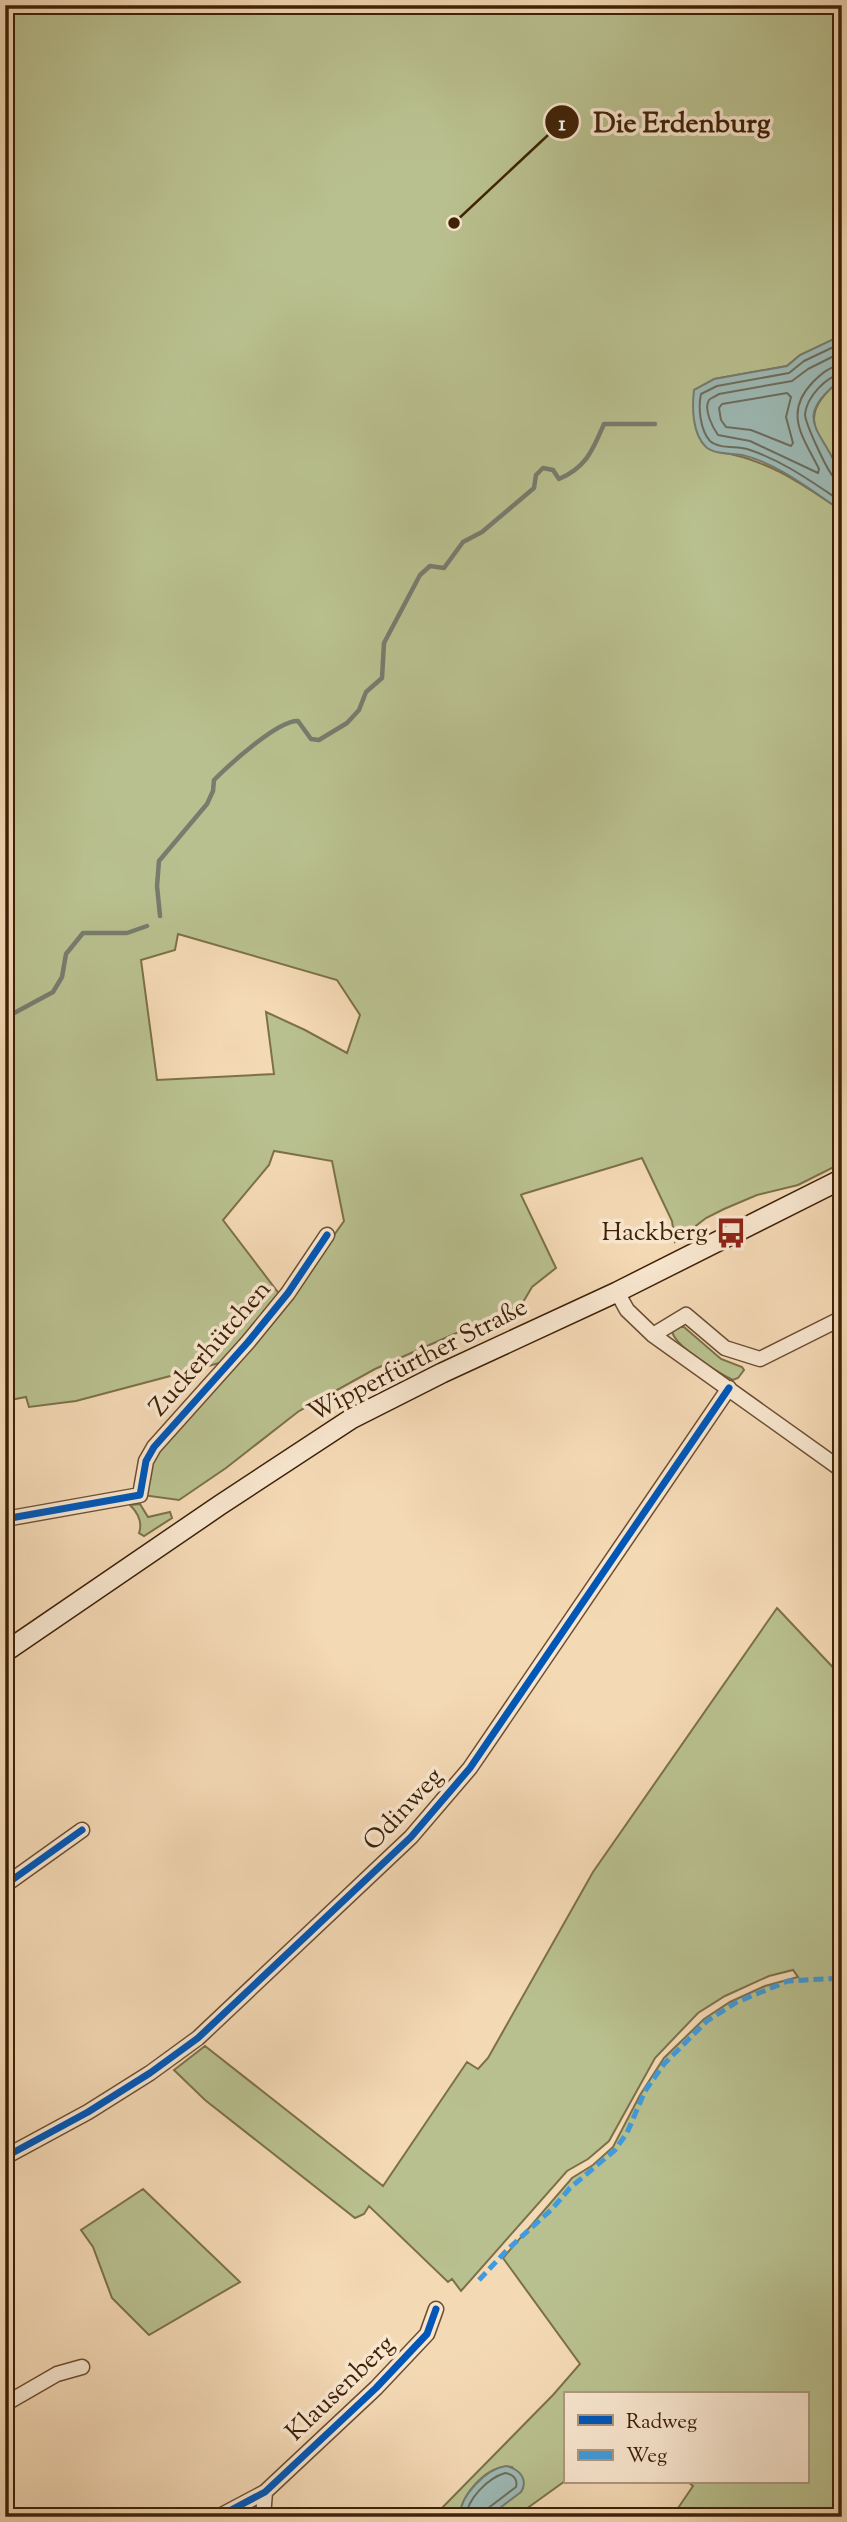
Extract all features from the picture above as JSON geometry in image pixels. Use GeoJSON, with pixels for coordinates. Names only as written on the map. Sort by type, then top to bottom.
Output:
{"type":"FeatureCollection","features":[{"type":"Feature","properties":{"kind":"main road","name":"Wipperfürther Straße"},"geometry":{"type":"LineString","coordinates":[[5,1652],[351,1419],[442,1373],[617,1292],[842,1179]]}},
{"type":"Feature","properties":{"kind":"street","name":"Zuckerhütchen"},"geometry":{"type":"LineString","coordinates":[[5,1519],[140,1495],[146,1461],[154,1447],[288,1293],[327,1235]]}},
{"type":"Feature","properties":{"kind":"street"},"geometry":{"type":"LineString","coordinates":[[617,1292],[627,1310],[653,1335],[842,1470]]}},
{"type":"Feature","properties":{"kind":"street"},"geometry":{"type":"LineString","coordinates":[[653,1335],[686,1315],[725,1348],[760,1359],[842,1318]]}},
{"type":"Feature","properties":{"kind":"street","name":"Odinweg"},"geometry":{"type":"LineString","coordinates":[[5,2157],[88,2112],[150,2073],[198,2038],[411,1837],[470,1768],[729,1388]]}},
{"type":"Feature","properties":{"kind":"street"},"geometry":{"type":"LineString","coordinates":[[5,1885],[82,1830]]}},
{"type":"Feature","properties":{"kind":"street","name":"Klausenberg"},"geometry":{"type":"LineString","coordinates":[[218,2517],[265,2492],[376,2388],[427,2334],[436,2309]]}},
{"type":"Feature","properties":{"kind":"street"},"geometry":{"type":"LineString","coordinates":[[5,2404],[57,2374],[82,2367]]}},
{"type":"Feature","properties":{"kind":"street"},"geometry":{"type":"LineString","coordinates":[[263,2517],[265,2492]]}},
{"type":"Feature","properties":{"kind":"green space"},"geometry":{"type":"Polygon","coordinates":[[[5,5],[842,5],[842,336],[800,355],[787,366],[714,379],[719,452],[753,460],[768,467],[798,482],[842,511],[842,1163],[798,1185],[757,1195],[724,1209],[706,1218],[675,1242],[672,1221],[642,1158],[523,1194],[521,1195],[556,1268],[532,1287],[522,1304],[375,1369],[299,1411],[226,1468],[179,1500],[142,1495],[151,1459],[295,1290],[344,1221],[332,1161],[274,1151],[269,1165],[223,1220],[280,1295],[223,1362],[76,1401],[29,1407],[26,1397],[5,1401],[5,5]],[[178,934],[175,950],[141,960],[157,1080],[274,1074],[266,1012],[347,1053],[360,1015],[337,980],[178,934]]]}},
{"type":"Feature","properties":{"kind":"green space"},"geometry":{"type":"Polygon","coordinates":[[[842,379],[842,479],[819,438],[814,415],[827,392],[842,379]]]}},
{"type":"Feature","properties":{"kind":"green space"},"geometry":{"type":"Polygon","coordinates":[[[684,1327],[721,1359],[744,1370],[733,1380],[708,1365],[688,1351],[674,1336],[672,1330],[684,1327]]]}},
{"type":"Feature","properties":{"kind":"green space"},"geometry":{"type":"Polygon","coordinates":[[[140,1504],[148,1517],[170,1512],[172,1518],[144,1536],[139,1533],[139,1518],[130,1505],[140,1504]]]}},
{"type":"Feature","properties":{"kind":"green space"},"geometry":{"type":"Polygon","coordinates":[[[777,1608],[842,1677],[842,2517],[672,2517],[693,2486],[690,2484],[808,2484],[808,2392],[564,2392],[564,2482],[515,2517],[488,2517],[523,2488],[512,2467],[503,2467],[485,2475],[470,2490],[461,2508],[460,2517],[433,2517],[580,2364],[503,2258],[572,2178],[593,2165],[613,2147],[640,2095],[664,2058],[704,2019],[730,2002],[765,1986],[798,1977],[793,1970],[769,1976],[725,1996],[698,2013],[655,2058],[609,2141],[588,2159],[567,2171],[461,2291],[452,2279],[448,2282],[369,2206],[364,2214],[355,2218],[205,2100],[174,2070],[205,2046],[383,2186],[467,2062],[478,2069],[488,2058],[593,1872],[777,1608]]]}},
{"type":"Feature","properties":{"kind":"green space"},"geometry":{"type":"Polygon","coordinates":[[[143,2189],[240,2282],[149,2335],[112,2298],[93,2247],[81,2230],[143,2189]]]}},
{"type":"Feature","properties":{"kind":"water"},"geometry":{"type":"Polygon","coordinates":[[[840,336],[842,379],[826,393],[814,416],[815,426],[841,477],[842,511],[794,478],[768,464],[706,447],[698,435],[693,404],[694,390],[714,379],[787,366],[800,355],[840,336]]]}},
{"type":"Feature","properties":{"kind":"water"},"geometry":{"type":"Polygon","coordinates":[[[506,2466],[521,2475],[524,2483],[521,2492],[488,2517],[460,2517],[464,2501],[475,2485],[490,2472],[506,2466]]]}},
{"type":"Feature","properties":{"kind":"waterway"},"geometry":{"type":"LineString","coordinates":[[160,916],[157,886],[159,861],[207,804],[213,791],[214,780],[254,744],[289,723],[298,721],[311,739],[319,740],[347,723],[359,710],[366,692],[382,678],[384,643],[420,575],[430,566],[444,568],[463,542],[482,532],[534,488],[536,475],[543,468],[553,470],[559,479],[576,469],[592,449],[604,424],[655,424]]}},
{"type":"Feature","properties":{"kind":"waterway"},"geometry":{"type":"LineString","coordinates":[[5,1018],[53,992],[62,977],[66,954],[83,933],[127,933],[147,926]]}},
{"type":"Feature","properties":{"kind":"marked path"},"geometry":{"type":"LineString","coordinates":[[479,2280],[570,2188],[615,2150],[627,2133],[645,2091],[664,2064],[707,2021],[737,2002],[788,1981],[842,1978]]}},
{"type":"Feature","properties":{"kind":"cycle path"},"geometry":{"type":"LineString","coordinates":[[5,1519],[140,1495],[146,1461],[154,1447],[288,1293],[327,1235]]}},
{"type":"Feature","properties":{"kind":"cycle path"},"geometry":{"type":"LineString","coordinates":[[5,2157],[88,2112],[150,2073],[198,2038],[411,1837],[470,1768],[729,1388]]}},
{"type":"Feature","properties":{"kind":"cycle path"},"geometry":{"type":"LineString","coordinates":[[5,1885],[82,1830]]}},
{"type":"Feature","properties":{"kind":"cycle path"},"geometry":{"type":"LineString","coordinates":[[218,2517],[265,2492],[376,2388],[427,2334],[436,2309]]}},
{"type":"Feature","properties":{"kind":"place","name":"Die Erdenburg"},"geometry":{"type":"Point","coordinates":[454,223]}},
{"type":"Feature","properties":{"kind":"place","name":"Hackberg"},"geometry":{"type":"Point","coordinates":[731,1233]}}]}
